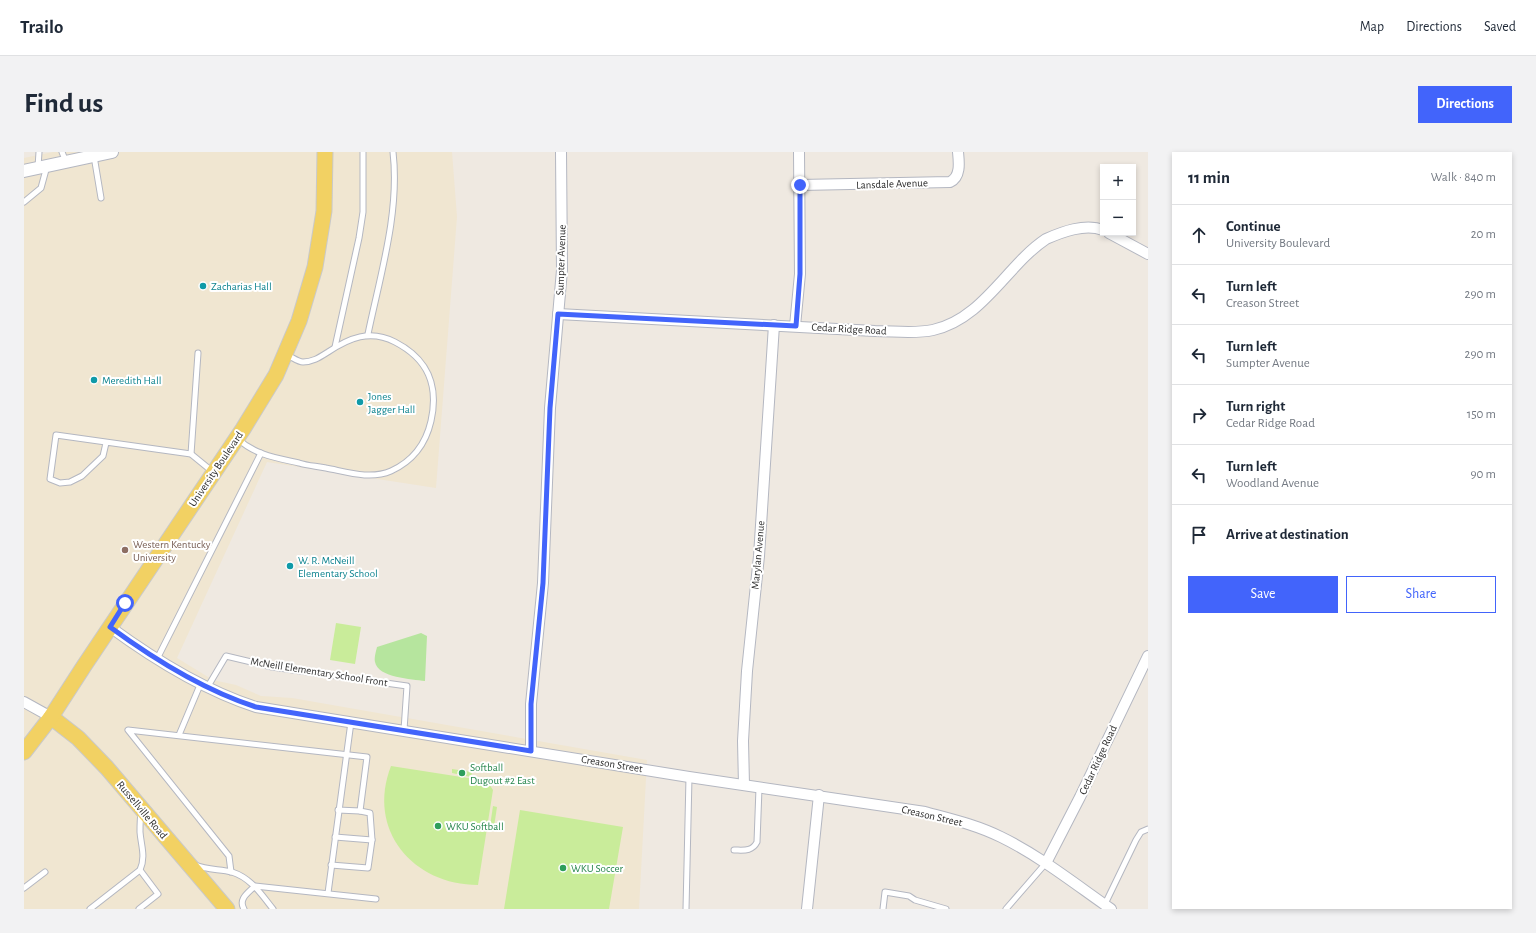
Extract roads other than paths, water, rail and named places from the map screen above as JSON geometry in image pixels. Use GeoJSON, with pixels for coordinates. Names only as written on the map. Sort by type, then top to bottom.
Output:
{"type":"FeatureCollection","features":[{"type":"Feature","properties":{"kind":"main road","name":"University Boulevard"},"geometry":{"type":"LineString","coordinates":[[24,752],[51,717],[237,438],[266,393],[286,355],[307,298],[318,251],[325,198],[325,152]]}},
{"type":"Feature","properties":{"kind":"main road","name":"Russellville Road"},"geometry":{"type":"LineString","coordinates":[[51,717],[88,748],[227,909]]}},
{"type":"Feature","properties":{"kind":"street"},"geometry":{"type":"LineString","coordinates":[[24,171],[42,167],[64,157],[94,156],[112,152]]}},
{"type":"Feature","properties":{"kind":"street","name":"Sumpter Avenue"},"geometry":{"type":"LineString","coordinates":[[531,751],[531,704],[543,583],[550,408],[563,243],[561,152]]}},
{"type":"Feature","properties":{"kind":"street"},"geometry":{"type":"LineString","coordinates":[[796,326],[800,274],[799,152]]}},
{"type":"Feature","properties":{"kind":"street","name":"Lansdale Avenue"},"geometry":{"type":"LineString","coordinates":[[800,185],[873,185],[950,182],[955,179],[958,174],[958,152]]}},
{"type":"Feature","properties":{"kind":"street","name":"Cedar Ridge Road"},"geometry":{"type":"LineString","coordinates":[[558,314],[796,326],[875,332],[925,332],[938,329],[957,320],[982,301],[1039,243],[1058,233],[1080,229],[1100,230]]}},
{"type":"Feature","properties":{"kind":"street"},"geometry":{"type":"LineString","coordinates":[[1115,236],[1148,254]]}},
{"type":"Feature","properties":{"kind":"street","name":"Marylan Avenue"},"geometry":{"type":"LineString","coordinates":[[744,785],[743,741],[747,671],[759,556],[774,325]]}},
{"type":"Feature","properties":{"kind":"street","name":"Creason Street"},"geometry":{"type":"LineString","coordinates":[[110,627],[157,659],[204,686],[228,698],[256,707],[759,788],[819,795],[925,812],[960,821],[1000,836],[1046,863],[1108,907]]}},
{"type":"Feature","properties":{"kind":"street","name":"Cedar Ridge Road"},"geometry":{"type":"LineString","coordinates":[[1046,863],[1080,797],[1148,656]]}},
{"type":"Feature","properties":{"kind":"street"},"geometry":{"type":"LineString","coordinates":[[24,702],[51,717]]}},
{"type":"Feature","properties":{"kind":"street"},"geometry":{"type":"LineString","coordinates":[[807,909],[819,795]]}},
{"type":"Feature","properties":{"kind":"lane"},"geometry":{"type":"LineString","coordinates":[[24,202],[41,188],[42,167],[39,152]]}},
{"type":"Feature","properties":{"kind":"lane"},"geometry":{"type":"LineString","coordinates":[[335,347],[360,238],[363,212],[363,152]]}},
{"type":"Feature","properties":{"kind":"lane"},"geometry":{"type":"LineString","coordinates":[[368,334],[391,220],[395,164],[393,152]]}},
{"type":"Feature","properties":{"kind":"lane"},"geometry":{"type":"LineString","coordinates":[[94,156],[101,198]]}},
{"type":"Feature","properties":{"kind":"lane"},"geometry":{"type":"LineString","coordinates":[[237,438],[247,448],[261,453],[309,466],[353,474],[373,475],[390,471],[415,455],[422,444],[429,430],[435,401],[432,380],[427,370],[412,352],[393,340],[368,334],[358,336],[335,347],[310,362],[301,362],[286,355]]}},
{"type":"Feature","properties":{"kind":"lane"},"geometry":{"type":"LineString","coordinates":[[191,454],[198,353]]}},
{"type":"Feature","properties":{"kind":"lane"},"geometry":{"type":"LineString","coordinates":[[106,443],[103,456],[82,476],[70,482],[60,483],[50,479],[56,435],[191,454],[214,472]]}},
{"type":"Feature","properties":{"kind":"lane"},"geometry":{"type":"LineString","coordinates":[[157,659],[261,453]]}},
{"type":"Feature","properties":{"kind":"lane","name":"McNeill Elementary School Front"},"geometry":{"type":"LineString","coordinates":[[204,686],[226,656],[272,667],[407,686],[404,730]]}},
{"type":"Feature","properties":{"kind":"lane"},"geometry":{"type":"LineString","coordinates":[[178,735],[204,686]]}},
{"type":"Feature","properties":{"kind":"lane"},"geometry":{"type":"LineString","coordinates":[[328,893],[351,722]]}},
{"type":"Feature","properties":{"kind":"lane"},"geometry":{"type":"LineString","coordinates":[[232,872],[229,856],[128,730],[367,757],[360,811]]}},
{"type":"Feature","properties":{"kind":"lane"},"geometry":{"type":"LineString","coordinates":[[686,909],[689,777]]}},
{"type":"Feature","properties":{"kind":"lane"},"geometry":{"type":"LineString","coordinates":[[734,850],[748,850],[753,848],[756,842],[759,788]]}},
{"type":"Feature","properties":{"kind":"lane"},"geometry":{"type":"LineString","coordinates":[[90,909],[140,870],[144,862],[144,852],[140,833],[141,808]]}},
{"type":"Feature","properties":{"kind":"lane"},"geometry":{"type":"LineString","coordinates":[[331,865],[368,868],[372,840],[370,814],[360,811],[338,810]]}},
{"type":"Feature","properties":{"kind":"lane"},"geometry":{"type":"LineString","coordinates":[[1108,907],[1136,840],[1141,832],[1148,829]]}},
{"type":"Feature","properties":{"kind":"lane"},"geometry":{"type":"LineString","coordinates":[[335,837],[372,840]]}},
{"type":"Feature","properties":{"kind":"lane"},"geometry":{"type":"LineString","coordinates":[[185,860],[205,868],[232,872],[255,886],[273,909]]}},
{"type":"Feature","properties":{"kind":"lane"},"geometry":{"type":"LineString","coordinates":[[1006,909],[1046,863]]}},
{"type":"Feature","properties":{"kind":"lane"},"geometry":{"type":"LineString","coordinates":[[138,909],[158,894],[140,870]]}},
{"type":"Feature","properties":{"kind":"lane"},"geometry":{"type":"LineString","coordinates":[[24,888],[45,872]]}},
{"type":"Feature","properties":{"kind":"lane"},"geometry":{"type":"LineString","coordinates":[[244,909],[242,902],[243,897],[255,886],[376,899]]}},
{"type":"Feature","properties":{"kind":"lane"},"geometry":{"type":"LineString","coordinates":[[883,909],[885,892],[909,896],[915,900],[946,909]]}},
{"type":"Feature","properties":{"kind":"place","name":"Zacharias Hall"},"geometry":{"type":"Point","coordinates":[203,286]}},
{"type":"Feature","properties":{"kind":"place","name":"Meredith Hall"},"geometry":{"type":"Point","coordinates":[94,380]}},
{"type":"Feature","properties":{"kind":"place","name":"Jones Jagger Hall"},"geometry":{"type":"Point","coordinates":[360,402]}},
{"type":"Feature","properties":{"kind":"place","name":"Western Kentucky University"},"geometry":{"type":"Point","coordinates":[125,550]}},
{"type":"Feature","properties":{"kind":"place","name":"W. R. McNeill Elementary School"},"geometry":{"type":"Point","coordinates":[290,566]}},
{"type":"Feature","properties":{"kind":"place","name":"Softball Dugout #2 East"},"geometry":{"type":"Point","coordinates":[462,773]}},
{"type":"Feature","properties":{"kind":"place","name":"WKU Softball"},"geometry":{"type":"Point","coordinates":[438,826]}},
{"type":"Feature","properties":{"kind":"place","name":"WKU Soccer"},"geometry":{"type":"Point","coordinates":[563,868]}}]}
